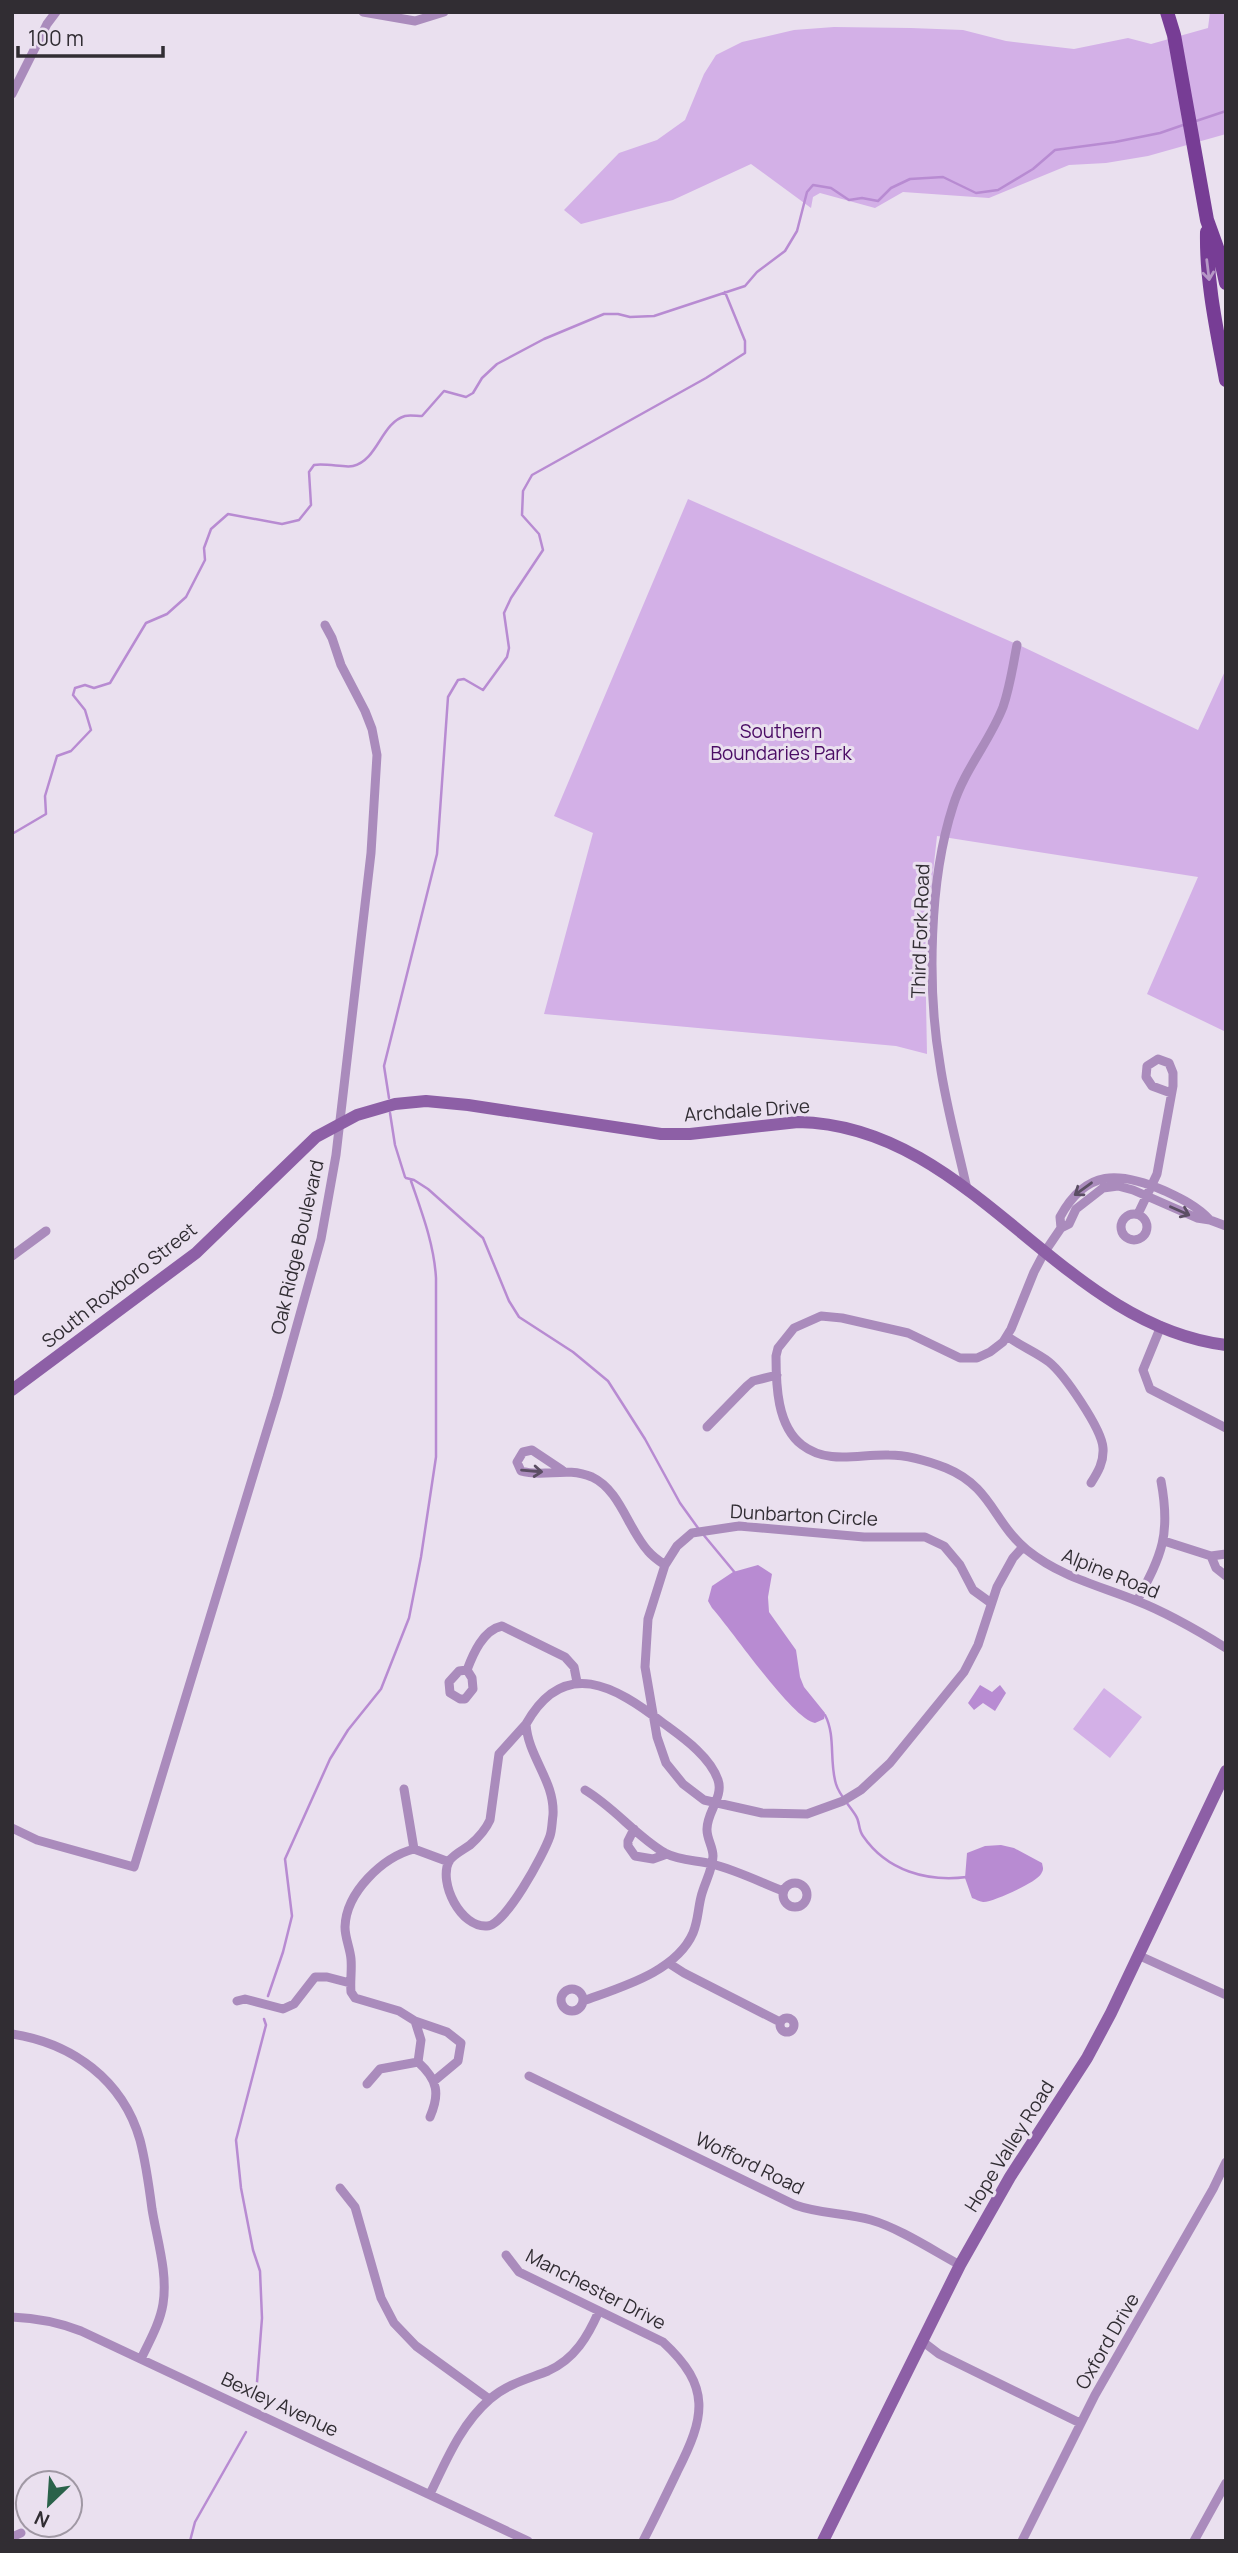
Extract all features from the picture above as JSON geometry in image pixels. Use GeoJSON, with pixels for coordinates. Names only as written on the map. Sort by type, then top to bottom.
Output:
{"type":"FeatureCollection","features":[{"type":"Feature","properties":{"kind":"main road"},"geometry":{"type":"LineString","coordinates":[[1167,12],[1174,35],[1207,220],[1226,283]]}},
{"type":"Feature","properties":{"kind":"main road"},"geometry":{"type":"LineString","coordinates":[[1173,12],[1174,35]]}},
{"type":"Feature","properties":{"kind":"main road"},"geometry":{"type":"LineString","coordinates":[[1207,220],[1207,255],[1214,319],[1226,380]]}},
{"type":"Feature","properties":{"kind":"street"},"geometry":{"type":"LineString","coordinates":[[12,94],[47,24],[56,12]]}},
{"type":"Feature","properties":{"kind":"street"},"geometry":{"type":"LineString","coordinates":[[363,12],[415,21],[444,12]]}},
{"type":"Feature","properties":{"kind":"street","name":"Oak Ridge Boulevard"},"geometry":{"type":"LineString","coordinates":[[12,1828],[37,1840],[134,1867],[311,1277],[329,1199],[340,1123],[371,853],[376,755],[372,729],[365,711],[341,665],[325,625]]}},
{"type":"Feature","properties":{"kind":"street","name":"Third Fork Road"},"geometry":{"type":"LineString","coordinates":[[967,1189],[938,1055],[933,964],[935,909],[942,844],[953,806],[1003,708],[1017,645]]}},
{"type":"Feature","properties":{"kind":"street"},"geometry":{"type":"LineString","coordinates":[[1138,1214],[1157,1174],[1171,1093]]}},
{"type":"Feature","properties":{"kind":"street","name":"Archdale Drive"},"geometry":{"type":"LineString","coordinates":[[340,1123],[386,1106],[426,1101],[661,1135],[816,1123],[852,1129],[900,1148],[943,1171],[1044,1253],[1096,1291],[1186,1338],[1226,1345]]}},
{"type":"Feature","properties":{"kind":"street","name":"South Roxboro Street"},"geometry":{"type":"LineString","coordinates":[[12,1390],[196,1253],[304,1147],[340,1123]]}},
{"type":"Feature","properties":{"kind":"street"},"geometry":{"type":"LineString","coordinates":[[1061,1228],[1060,1217],[1067,1203],[1078,1191],[1090,1183],[1110,1176],[1138,1179],[1199,1208],[1210,1220]]}},
{"type":"Feature","properties":{"kind":"street"},"geometry":{"type":"LineString","coordinates":[[1091,1483],[1103,1458],[1104,1447],[1100,1432],[1054,1367],[1007,1336],[1044,1253],[1061,1228],[1069,1224],[1076,1209],[1103,1188],[1118,1186],[1197,1218],[1226,1226]]}},
{"type":"Feature","properties":{"kind":"street"},"geometry":{"type":"LineString","coordinates":[[12,1256],[46,1231]]}},
{"type":"Feature","properties":{"kind":"street","name":"Alpine Road"},"geometry":{"type":"LineString","coordinates":[[1007,1336],[990,1352],[968,1359],[952,1355],[908,1333],[821,1316],[803,1323],[787,1334],[778,1349],[777,1375],[783,1415],[790,1432],[802,1444],[830,1458],[903,1456],[947,1469],[968,1480],[984,1493],[1023,1547],[1059,1572],[1137,1601],[1186,1624],[1226,1648]]}},
{"type":"Feature","properties":{"kind":"street"},"geometry":{"type":"LineString","coordinates":[[1161,1326],[1143,1370],[1150,1390],[1226,1428]]}},
{"type":"Feature","properties":{"kind":"street"},"geometry":{"type":"LineString","coordinates":[[707,1427],[753,1381],[777,1375]]}},
{"type":"Feature","properties":{"kind":"street"},"geometry":{"type":"LineString","coordinates":[[562,1470],[533,1450],[523,1452],[517,1462],[521,1471],[528,1473],[562,1470],[590,1476],[607,1488],[648,1552],[664,1565]]}},
{"type":"Feature","properties":{"kind":"street"},"geometry":{"type":"LineString","coordinates":[[1137,1601],[1164,1541],[1166,1509],[1161,1481]]}},
{"type":"Feature","properties":{"kind":"street","name":"Dunbarton Circle"},"geometry":{"type":"LineString","coordinates":[[991,1603],[973,1590],[960,1565],[944,1546],[925,1537],[864,1537],[739,1525],[692,1534],[685,1538],[664,1565],[653,1600],[646,1642],[645,1667],[661,1753],[673,1773],[694,1794],[714,1804],[762,1813],[794,1815],[832,1805],[861,1790],[890,1763],[964,1672],[978,1645],[991,1603],[1005,1572],[1023,1547]]}},
{"type":"Feature","properties":{"kind":"street"},"geometry":{"type":"LineString","coordinates":[[1164,1541],[1210,1556],[1226,1555]]}},
{"type":"Feature","properties":{"kind":"street"},"geometry":{"type":"LineString","coordinates":[[1210,1556],[1216,1568],[1226,1576]]}},
{"type":"Feature","properties":{"kind":"street"},"geometry":{"type":"LineString","coordinates":[[467,1670],[482,1640],[496,1627],[502,1626],[565,1657],[574,1667],[577,1682]]}},
{"type":"Feature","properties":{"kind":"street"},"geometry":{"type":"LineString","coordinates":[[526,1724],[529,1746],[550,1787],[553,1813],[550,1837],[507,1913],[497,1924],[480,1926],[466,1917],[449,1891],[449,1862],[488,1825],[499,1754],[526,1724],[543,1699],[555,1691],[577,1682],[604,1686],[618,1692],[653,1715],[704,1758],[715,1772],[719,1783],[706,1833],[713,1855],[712,1864],[701,1894],[694,1931],[685,1948],[670,1964],[583,2001]]}},
{"type":"Feature","properties":{"kind":"street","name":"Hope Valley Road"},"geometry":{"type":"LineString","coordinates":[[823,2541],[960,2265],[1010,2177],[1087,2058],[1140,1956],[1226,1771]]}},
{"type":"Feature","properties":{"kind":"street"},"geometry":{"type":"LineString","coordinates":[[404,1788],[415,1849]]}},
{"type":"Feature","properties":{"kind":"street"},"geometry":{"type":"LineString","coordinates":[[585,1790],[619,1813],[634,1829],[667,1854],[712,1864],[783,1891]]}},
{"type":"Feature","properties":{"kind":"street"},"geometry":{"type":"LineString","coordinates":[[634,1829],[628,1846],[635,1856],[653,1859],[667,1854]]}},
{"type":"Feature","properties":{"kind":"street"},"geometry":{"type":"LineString","coordinates":[[434,2081],[458,2061],[461,2043],[447,2032],[415,2021],[399,2011],[355,1998],[351,1992],[351,1958],[345,1926],[351,1906],[364,1884],[385,1862],[415,1849],[449,1862]]}},
{"type":"Feature","properties":{"kind":"street"},"geometry":{"type":"LineString","coordinates":[[1140,1956],[1226,1995]]}},
{"type":"Feature","properties":{"kind":"street"},"geometry":{"type":"LineString","coordinates":[[670,1964],[780,2022]]}},
{"type":"Feature","properties":{"kind":"street"},"geometry":{"type":"LineString","coordinates":[[237,2001],[245,1999],[284,2009],[294,2004],[315,1977],[350,1983]]}},
{"type":"Feature","properties":{"kind":"street"},"geometry":{"type":"LineString","coordinates":[[415,2021],[421,2040],[418,2062],[434,2081],[438,2095],[430,2117]]}},
{"type":"Feature","properties":{"kind":"street"},"geometry":{"type":"LineString","coordinates":[[12,2034],[55,2045],[84,2061],[114,2088],[134,2123],[144,2157],[164,2281],[163,2306],[141,2359]]}},
{"type":"Feature","properties":{"kind":"street"},"geometry":{"type":"LineString","coordinates":[[367,2084],[380,2069],[418,2062]]}},
{"type":"Feature","properties":{"kind":"street","name":"Wofford Road"},"geometry":{"type":"LineString","coordinates":[[529,2076],[795,2206],[878,2222],[960,2265]]}},
{"type":"Feature","properties":{"kind":"street","name":"Oxford Drive"},"geometry":{"type":"LineString","coordinates":[[1023,2541],[1080,2423],[1226,2162]]}},
{"type":"Feature","properties":{"kind":"street"},"geometry":{"type":"LineString","coordinates":[[340,2188],[355,2207],[381,2298],[394,2323],[416,2346],[489,2399]]}},
{"type":"Feature","properties":{"kind":"street","name":"Manchester Drive"},"geometry":{"type":"LineString","coordinates":[[506,2255],[519,2272],[663,2342],[686,2365],[698,2392],[698,2425],[643,2541]]}},
{"type":"Feature","properties":{"kind":"street"},"geometry":{"type":"LineString","coordinates":[[430,2494],[457,2439],[489,2399],[522,2379],[548,2371],[571,2356],[583,2342],[599,2311]]}},
{"type":"Feature","properties":{"kind":"street","name":"Bexley Avenue"},"geometry":{"type":"LineString","coordinates":[[12,2317],[59,2322],[528,2541]]}},
{"type":"Feature","properties":{"kind":"street"},"geometry":{"type":"LineString","coordinates":[[922,2341],[939,2354],[1080,2423]]}},
{"type":"Feature","properties":{"kind":"street"},"geometry":{"type":"LineString","coordinates":[[1194,2541],[1224,2490]]}},
{"type":"Feature","properties":{"kind":"green space"},"geometry":{"type":"Polygon","coordinates":[[[1210,12],[1226,12],[1226,134],[1148,156],[1106,163],[1069,165],[989,198],[903,192],[875,208],[820,193],[813,197],[811,208],[751,164],[673,200],[581,224],[564,210],[619,153],[657,140],[685,120],[704,74],[716,55],[742,42],[794,30],[834,27],[911,28],[963,30],[1006,41],[1074,49],[1128,38],[1151,44],[1208,28],[1210,12]]]}},
{"type":"Feature","properties":{"kind":"green space","name":"Southern Boundaries Park"},"geometry":{"type":"Polygon","coordinates":[[[688,499],[1021,646],[1198,730],[1226,669],[1226,1032],[1147,994],[1198,877],[937,836],[925,947],[927,1054],[896,1046],[544,1014],[593,833],[554,816],[688,499]]]}},
{"type":"Feature","properties":{"kind":"green space"},"geometry":{"type":"Polygon","coordinates":[[[1104,1688],[1142,1717],[1110,1758],[1073,1729],[1104,1688]]]}},
{"type":"Feature","properties":{"kind":"shaded area"},"geometry":{"type":"Polygon","coordinates":[[[758,1565],[772,1574],[768,1597],[769,1612],[796,1650],[804,1687],[825,1713],[824,1719],[815,1723],[805,1718],[778,1691],[708,1601],[712,1586],[733,1572],[758,1565]]]}},
{"type":"Feature","properties":{"kind":"shaded area"},"geometry":{"type":"Polygon","coordinates":[[[980,1685],[992,1692],[1000,1685],[1006,1693],[995,1711],[983,1703],[974,1710],[968,1703],[980,1685]]]}},
{"type":"Feature","properties":{"kind":"shaded area"},"geometry":{"type":"Polygon","coordinates":[[[985,1846],[1014,1848],[1042,1863],[1042,1872],[1032,1882],[995,1899],[983,1902],[972,1898],[965,1878],[967,1853],[985,1846]]]}},
{"type":"Feature","properties":{"kind":"waterway"},"geometry":{"type":"LineString","coordinates":[[1196,121],[1226,111]]}},
{"type":"Feature","properties":{"kind":"waterway"},"geometry":{"type":"LineString","coordinates":[[12,834],[46,814],[45,796],[57,756],[71,751],[91,730],[85,710],[73,695],[75,688],[85,685],[94,688],[110,683],[146,623],[167,614],[186,597],[205,560],[204,548],[211,529],[228,514],[282,524],[299,520],[311,505],[309,472],[314,465],[353,466],[361,462],[397,420],[407,416],[422,416],[444,391],[466,397],[473,393],[482,378],[497,364],[544,339],[604,314],[654,316],[745,286],[757,272],[785,251],[797,231],[807,192],[813,185],[831,188],[849,200],[862,198],[878,201],[891,188],[910,179],[943,177],[976,193],[998,190],[1033,169],[1055,150],[1115,142],[1160,133],[1186,124]]}},
{"type":"Feature","properties":{"kind":"waterway"},"geometry":{"type":"LineString","coordinates":[[389,1098],[384,1066],[437,854],[448,697],[458,680],[464,679],[483,690],[507,657],[509,648],[504,613],[543,550],[539,534],[522,515],[523,491],[532,475],[706,378],[745,353],[745,341],[725,292]]}},
{"type":"Feature","properties":{"kind":"waterway"},"geometry":{"type":"LineString","coordinates":[[390,1113],[395,1145],[405,1177]]}},
{"type":"Feature","properties":{"kind":"waterway"},"geometry":{"type":"LineString","coordinates":[[406,1178],[428,1189],[483,1238],[509,1301],[519,1317],[573,1352],[608,1381],[645,1439],[680,1503],[698,1528]]}},
{"type":"Feature","properties":{"kind":"waterway"},"geometry":{"type":"LineString","coordinates":[[268,1996],[292,1916],[285,1859],[330,1759],[348,1730],[381,1689],[409,1618],[421,1557],[436,1457],[436,1278],[430,1241],[411,1181]]}},
{"type":"Feature","properties":{"kind":"waterway"},"geometry":{"type":"LineString","coordinates":[[702,1533],[736,1574]]}},
{"type":"Feature","properties":{"kind":"waterway"},"geometry":{"type":"LineString","coordinates":[[825,1715],[830,1731],[837,1788],[857,1818],[861,1833],[873,1848],[896,1866],[909,1871],[937,1878],[967,1877]]}},
{"type":"Feature","properties":{"kind":"waterway"},"geometry":{"type":"LineString","coordinates":[[256,2395],[262,2318],[260,2271],[253,2250],[241,2188],[236,2140],[266,2025],[264,2019]]}},
{"type":"Feature","properties":{"kind":"waterway"},"geometry":{"type":"LineString","coordinates":[[190,2541],[195,2522],[246,2432]]}}]}
